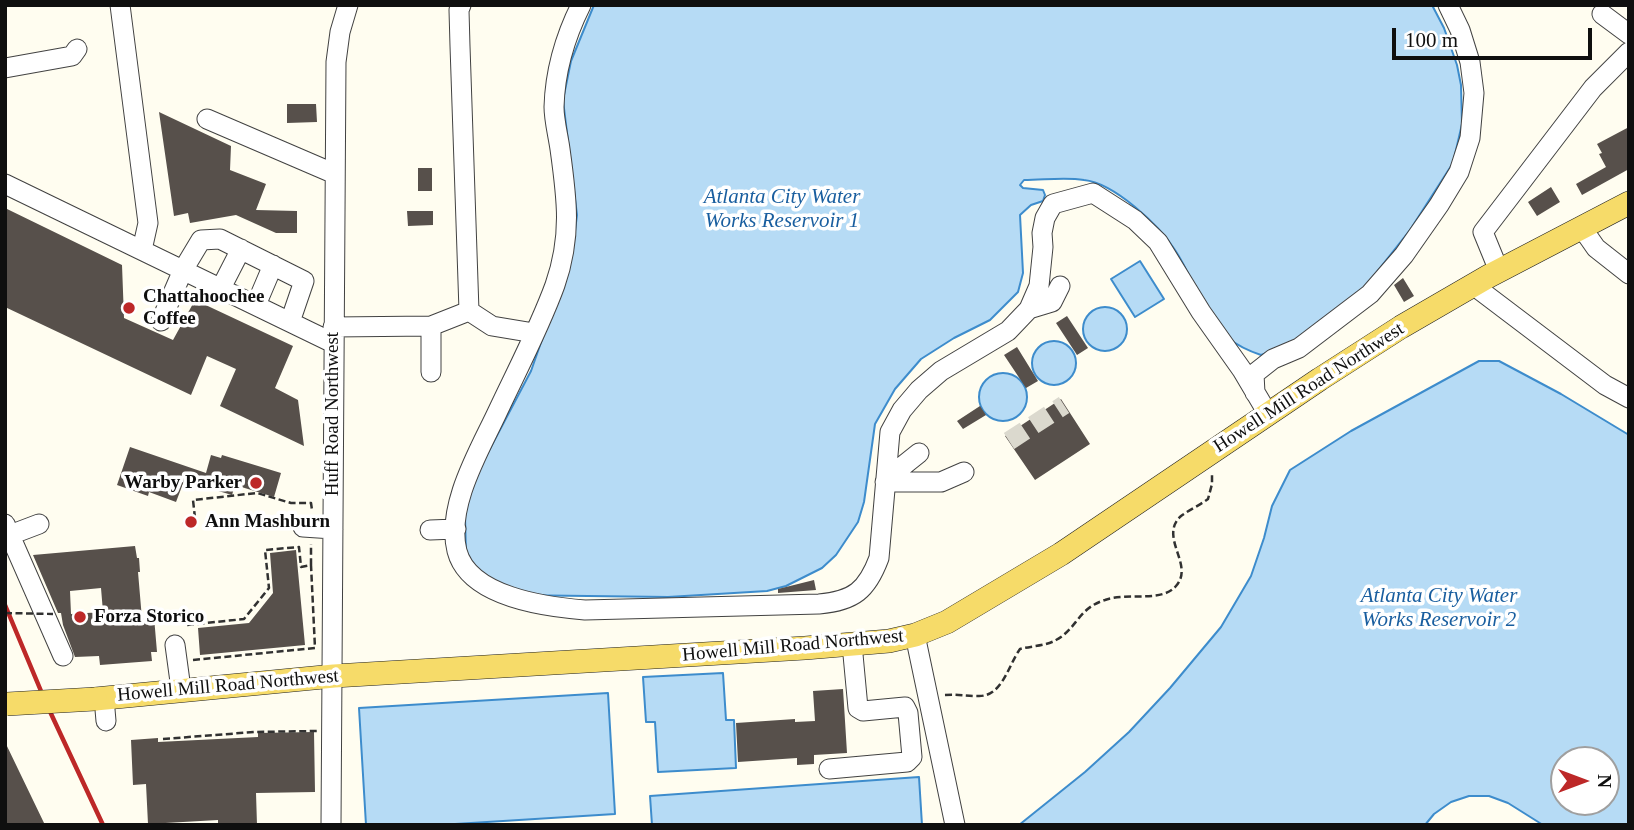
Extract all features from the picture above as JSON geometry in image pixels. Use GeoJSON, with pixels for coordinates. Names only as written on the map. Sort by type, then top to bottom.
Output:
{"type":"FeatureCollection","features":[{"type":"Feature","properties":{"kind":"main road","name":"Howell Mill Road Northwest"},"geometry":{"type":"LineString","coordinates":[[6,704],[334,676],[852,644],[915,635],[947,621],[1061,554],[1401,327],[1473,285],[1629,203]]}},
{"type":"Feature","properties":{"kind":"street"},"geometry":{"type":"LineString","coordinates":[[120,5],[148,223],[142,250]]}},
{"type":"Feature","properties":{"kind":"street","name":"Huff Road Northwest"},"geometry":{"type":"LineString","coordinates":[[328,813],[324,722],[334,676],[333,335],[336,62],[348,5]]}},
{"type":"Feature","properties":{"kind":"street"},"geometry":{"type":"LineString","coordinates":[[461,5],[459,22],[469,311]]}},
{"type":"Feature","properties":{"kind":"street"},"geometry":{"type":"LineString","coordinates":[[581,5],[558,64],[554,108],[568,210],[567,236],[555,283],[464,482],[456,529],[457,552],[468,570],[487,586],[499,593],[549,607],[585,610],[838,602],[853,596],[873,575],[879,558],[886,529],[891,482],[890,432],[902,410],[919,390],[941,371],[1008,331],[1030,309],[1039,286],[1045,218],[1053,204],[1093,193],[1132,227],[1158,242],[1268,414]]}},
{"type":"Feature","properties":{"kind":"street"},"geometry":{"type":"LineString","coordinates":[[1255,394],[1254,374],[1273,359],[1299,348],[1370,294],[1404,256],[1459,172],[1470,138],[1474,93],[1470,62],[1460,30],[1448,5]]}},
{"type":"Feature","properties":{"kind":"street"},"geometry":{"type":"LineString","coordinates":[[1602,14],[1629,34]]}},
{"type":"Feature","properties":{"kind":"street"},"geometry":{"type":"LineString","coordinates":[[5,68],[72,56],[77,49]]}},
{"type":"Feature","properties":{"kind":"street"},"geometry":{"type":"LineString","coordinates":[[1499,271],[1482,232],[1593,88],[1629,52]]}},
{"type":"Feature","properties":{"kind":"street"},"geometry":{"type":"LineString","coordinates":[[207,119],[334,174]]}},
{"type":"Feature","properties":{"kind":"street"},"geometry":{"type":"LineString","coordinates":[[5,184],[290,322],[333,335],[431,326],[469,311]]}},
{"type":"Feature","properties":{"kind":"street"},"geometry":{"type":"LineString","coordinates":[[1582,228],[1596,248],[1629,274]]}},
{"type":"Feature","properties":{"kind":"street"},"geometry":{"type":"LineString","coordinates":[[161,321],[183,270],[201,240],[220,239],[304,281],[290,322]]}},
{"type":"Feature","properties":{"kind":"street"},"geometry":{"type":"LineString","coordinates":[[221,288],[241,249]]}},
{"type":"Feature","properties":{"kind":"street"},"geometry":{"type":"LineString","coordinates":[[256,305],[273,265]]}},
{"type":"Feature","properties":{"kind":"street"},"geometry":{"type":"LineString","coordinates":[[1473,285],[1594,377],[1629,398]]}},
{"type":"Feature","properties":{"kind":"street"},"geometry":{"type":"LineString","coordinates":[[1030,309],[1052,303],[1060,286]]}},
{"type":"Feature","properties":{"kind":"street"},"geometry":{"type":"LineString","coordinates":[[469,311],[492,326],[534,333]]}},
{"type":"Feature","properties":{"kind":"street"},"geometry":{"type":"LineString","coordinates":[[431,326],[431,372]]}},
{"type":"Feature","properties":{"kind":"street"},"geometry":{"type":"LineString","coordinates":[[891,482],[899,468],[919,453]]}},
{"type":"Feature","properties":{"kind":"street"},"geometry":{"type":"LineString","coordinates":[[891,482],[941,482],[964,472]]}},
{"type":"Feature","properties":{"kind":"street"},"geometry":{"type":"LineString","coordinates":[[39,524],[8,529],[63,656]]}},
{"type":"Feature","properties":{"kind":"street"},"geometry":{"type":"LineString","coordinates":[[309,531],[333,529]]}},
{"type":"Feature","properties":{"kind":"street"},"geometry":{"type":"LineString","coordinates":[[430,530],[456,529]]}},
{"type":"Feature","properties":{"kind":"street"},"geometry":{"type":"LineString","coordinates":[[915,635],[955,825]]}},
{"type":"Feature","properties":{"kind":"street"},"geometry":{"type":"LineString","coordinates":[[829,769],[907,762],[912,757],[908,713],[905,708],[863,711],[858,708],[852,644]]}},
{"type":"Feature","properties":{"kind":"street"},"geometry":{"type":"LineString","coordinates":[[175,645],[181,689]]}},
{"type":"Feature","properties":{"kind":"street"},"geometry":{"type":"LineString","coordinates":[[99,698],[106,721]]}},
{"type":"Feature","properties":{"kind":"path"},"geometry":{"type":"LineString","coordinates":[[929,699],[961,694],[987,696],[995,692],[1001,684],[1020,649],[1056,640],[1084,610],[1101,600],[1117,596],[1166,595],[1176,587],[1183,569],[1173,539],[1173,527],[1182,516],[1208,499],[1212,484],[1211,453]]}},
{"type":"Feature","properties":{"kind":"path"},"geometry":{"type":"LineString","coordinates":[[193,660],[315,648],[309,531],[311,503],[290,502],[257,494],[193,500],[195,518]]}},
{"type":"Feature","properties":{"kind":"path"},"geometry":{"type":"LineString","coordinates":[[187,625],[244,619],[269,588],[265,550],[299,547],[301,567],[311,565]]}},
{"type":"Feature","properties":{"kind":"path"},"geometry":{"type":"LineString","coordinates":[[5,614],[52,614]]}},
{"type":"Feature","properties":{"kind":"path"},"geometry":{"type":"LineString","coordinates":[[163,739],[254,732],[324,722]]}},
{"type":"Feature","properties":{"kind":"water","name":"Atlanta City Water Works Reservoir 1"},"geometry":{"type":"Polygon","coordinates":[[[594,5],[1432,5],[1444,28],[1457,65],[1461,85],[1462,124],[1453,163],[1410,230],[1361,292],[1298,342],[1261,355],[1236,343],[1219,329],[1168,240],[1122,197],[1096,183],[1084,180],[1024,180],[1020,185],[1023,188],[1043,190],[1045,195],[1043,201],[1031,205],[1020,215],[1023,273],[1018,292],[990,320],[921,359],[895,389],[875,424],[864,502],[858,522],[836,555],[822,568],[786,586],[767,591],[668,597],[508,595],[491,586],[466,555],[465,516],[468,496],[484,460],[531,371],[572,254],[577,215],[563,100],[571,61],[594,5]]]}},
{"type":"Feature","properties":{"kind":"water"},"geometry":{"type":"Polygon","coordinates":[[[1140,261],[1164,299],[1135,317],[1111,279],[1140,261]]]}},
{"type":"Feature","properties":{"kind":"water"},"geometry":{"type":"Polygon","coordinates":[[[1105,307],[1121,313],[1127,329],[1121,345],[1105,351],[1089,345],[1083,329],[1089,313],[1105,307]]]}},
{"type":"Feature","properties":{"kind":"water"},"geometry":{"type":"Polygon","coordinates":[[[1054,341],[1070,347],[1076,363],[1070,379],[1054,385],[1038,379],[1032,363],[1038,347],[1054,341]]]}},
{"type":"Feature","properties":{"kind":"water","name":"Atlanta City Water Works Reservoir 2"},"geometry":{"type":"Polygon","coordinates":[[[1479,361],[1499,361],[1629,435],[1629,825],[1543,825],[1508,803],[1489,796],[1469,796],[1451,802],[1434,814],[1425,825],[1019,825],[1085,772],[1129,732],[1221,627],[1251,576],[1272,506],[1290,470],[1351,431],[1479,361]]]}},
{"type":"Feature","properties":{"kind":"water"},"geometry":{"type":"Polygon","coordinates":[[[1003,373],[1020,380],[1027,397],[1020,414],[1003,421],[986,414],[979,397],[986,380],[1003,373]]]}},
{"type":"Feature","properties":{"kind":"water"},"geometry":{"type":"Polygon","coordinates":[[[723,673],[726,720],[734,720],[736,768],[658,772],[655,722],[646,722],[643,677],[723,673]]]}},
{"type":"Feature","properties":{"kind":"water"},"geometry":{"type":"Polygon","coordinates":[[[608,693],[615,814],[439,825],[366,825],[359,708],[608,693]]]}},
{"type":"Feature","properties":{"kind":"water"},"geometry":{"type":"Polygon","coordinates":[[[919,777],[922,825],[652,825],[650,796],[919,777]]]}},
{"type":"Feature","properties":{"kind":"building"},"geometry":{"type":"Polygon","coordinates":[[[287,104],[316,104],[317,122],[287,123],[287,104]]]}},
{"type":"Feature","properties":{"kind":"building"},"geometry":{"type":"Polygon","coordinates":[[[159,112],[231,146],[230,170],[266,184],[256,210],[297,211],[297,233],[276,233],[236,215],[190,223],[188,213],[174,216],[159,112]]]}},
{"type":"Feature","properties":{"kind":"building"},"geometry":{"type":"Polygon","coordinates":[[[1629,127],[1629,169],[1582,195],[1576,184],[1606,167],[1597,144],[1629,127]]]}},
{"type":"Feature","properties":{"kind":"building"},"geometry":{"type":"Polygon","coordinates":[[[418,168],[432,168],[432,191],[418,191],[418,168]]]}},
{"type":"Feature","properties":{"kind":"building"},"geometry":{"type":"Polygon","coordinates":[[[1551,187],[1560,202],[1537,216],[1528,202],[1551,187]]]}},
{"type":"Feature","properties":{"kind":"building"},"geometry":{"type":"Polygon","coordinates":[[[5,208],[122,265],[124,318],[173,340],[195,300],[293,346],[275,388],[298,400],[304,446],[220,406],[236,369],[207,356],[191,395],[5,307],[5,208]]]}},
{"type":"Feature","properties":{"kind":"building"},"geometry":{"type":"Polygon","coordinates":[[[407,211],[433,211],[433,225],[408,226],[407,211]]]}},
{"type":"Feature","properties":{"kind":"building"},"geometry":{"type":"Polygon","coordinates":[[[1403,278],[1414,296],[1404,302],[1394,285],[1403,278]]]}},
{"type":"Feature","properties":{"kind":"building"},"geometry":{"type":"Polygon","coordinates":[[[1067,316],[1088,348],[1077,355],[1056,323],[1067,316]]]}},
{"type":"Feature","properties":{"kind":"building"},"geometry":{"type":"Polygon","coordinates":[[[1017,347],[1038,381],[1026,388],[1004,355],[1017,347]]]}},
{"type":"Feature","properties":{"kind":"building"},"geometry":{"type":"Polygon","coordinates":[[[1061,399],[1090,444],[1035,480],[1005,436],[1061,399]]]}},
{"type":"Feature","properties":{"kind":"building"},"geometry":{"type":"Polygon","coordinates":[[[980,406],[986,415],[963,429],[957,421],[980,406]]]}},
{"type":"Feature","properties":{"kind":"building"},"geometry":{"type":"Polygon","coordinates":[[[130,447],[206,473],[211,455],[221,458],[222,455],[281,473],[274,497],[235,485],[232,495],[184,481],[176,502],[149,492],[148,496],[117,485],[130,447]]]}},
{"type":"Feature","properties":{"kind":"building"},"geometry":{"type":"Polygon","coordinates":[[[135,546],[139,558],[142,619],[154,617],[157,652],[151,652],[152,661],[100,665],[99,656],[75,657],[61,613],[58,613],[33,555],[135,546]],[[101,588],[70,591],[71,614],[103,612],[101,588]]]}},
{"type":"Feature","properties":{"kind":"building"},"geometry":{"type":"Polygon","coordinates":[[[296,550],[305,645],[200,655],[198,628],[249,623],[273,593],[270,553],[296,550]]]}},
{"type":"Feature","properties":{"kind":"building"},"geometry":{"type":"Polygon","coordinates":[[[814,580],[816,590],[778,593],[778,589],[814,580]]]}},
{"type":"Feature","properties":{"kind":"building"},"geometry":{"type":"Polygon","coordinates":[[[843,689],[847,753],[814,755],[814,764],[797,765],[797,758],[738,762],[736,723],[795,719],[795,722],[815,721],[813,691],[843,689]]]}},
{"type":"Feature","properties":{"kind":"building"},"geometry":{"type":"Polygon","coordinates":[[[314,732],[315,792],[256,793],[257,825],[218,825],[218,820],[148,824],[146,784],[133,785],[131,740],[158,738],[158,742],[258,737],[258,733],[314,732]]]}},
{"type":"Feature","properties":{"kind":"building"},"geometry":{"type":"Polygon","coordinates":[[[5,742],[45,825],[5,825],[5,742]]]}},
{"type":"Feature","properties":{"kind":"tunnel"},"geometry":{"type":"LineString","coordinates":[[1009,441],[1064,405]]}},
{"type":"Feature","properties":{"kind":"railway"},"geometry":{"type":"LineString","coordinates":[[5,605],[46,703],[103,825]]}},
{"type":"Feature","properties":{"kind":"place","name":"Chattahoochee Coffee"},"geometry":{"type":"Point","coordinates":[129,308]}},
{"type":"Feature","properties":{"kind":"place","name":"Warby Parker"},"geometry":{"type":"Point","coordinates":[256,483]}},
{"type":"Feature","properties":{"kind":"place","name":"Ann Mashburn"},"geometry":{"type":"Point","coordinates":[191,522]}},
{"type":"Feature","properties":{"kind":"place","name":"Forza Storico"},"geometry":{"type":"Point","coordinates":[80,617]}}]}
